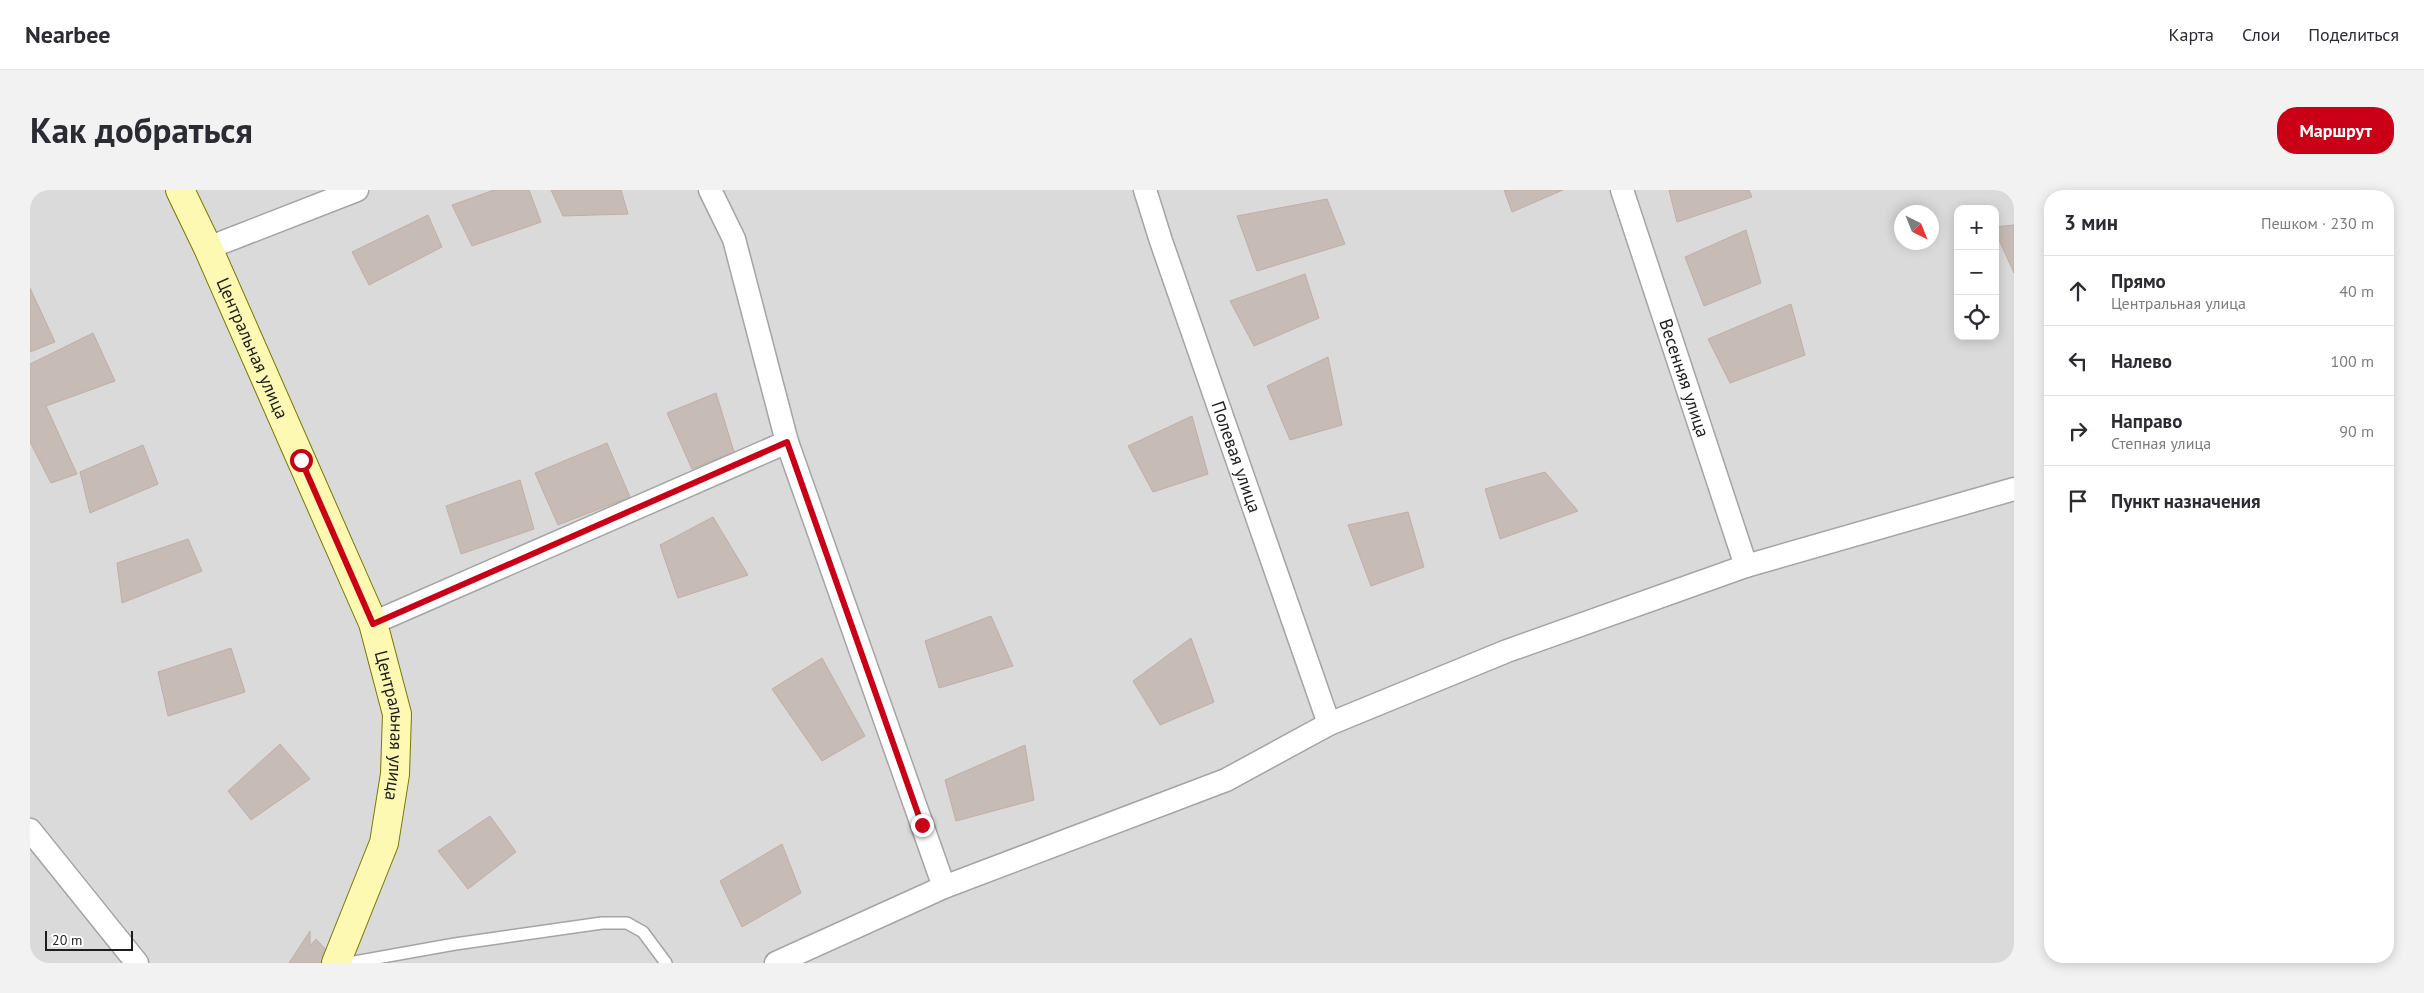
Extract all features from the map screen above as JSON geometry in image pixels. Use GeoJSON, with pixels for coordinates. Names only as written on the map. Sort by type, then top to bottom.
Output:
{"type":"FeatureCollection","features":[{"type":"Feature","properties":{"kind":"street","name":"Центральная улица"},"geometry":{"type":"LineString","coordinates":[[180,190],[208,248],[373,624],[397,714],[395,774],[384,843],[336,963]]}},
{"type":"Feature","properties":{"kind":"street"},"geometry":{"type":"LineString","coordinates":[[208,248],[358,190]]}},
{"type":"Feature","properties":{"kind":"street"},"geometry":{"type":"LineString","coordinates":[[710,190],[734,238],[787,442],[944,887]]}},
{"type":"Feature","properties":{"kind":"street","name":"Полевая улица"},"geometry":{"type":"LineString","coordinates":[[1145,190],[1170,269],[1329,724]]}},
{"type":"Feature","properties":{"kind":"street","name":"Весенняя улица"},"geometry":{"type":"LineString","coordinates":[[1622,190],[1746,566]]}},
{"type":"Feature","properties":{"kind":"street"},"geometry":{"type":"LineString","coordinates":[[373,624],[787,442]]}},
{"type":"Feature","properties":{"kind":"street"},"geometry":{"type":"LineString","coordinates":[[776,963],[944,887],[1226,780],[1329,724],[1507,651],[1746,566],[2014,489]]}},
{"type":"Feature","properties":{"kind":"street"},"geometry":{"type":"LineString","coordinates":[[30,830],[137,963]]}},
{"type":"Feature","properties":{"kind":"lane"},"geometry":{"type":"LineString","coordinates":[[349,963],[455,944],[602,923],[627,923],[643,932],[666,963]]}},
{"type":"Feature","properties":{"kind":"shaded area"},"geometry":{"type":"Polygon","coordinates":[[[30,190],[2014,190],[2014,963],[30,963],[30,190]]]}},
{"type":"Feature","properties":{"kind":"building"},"geometry":{"type":"Polygon","coordinates":[[[494,190],[529,190],[541,222],[472,246],[452,205],[494,190]]]}},
{"type":"Feature","properties":{"kind":"building"},"geometry":{"type":"Polygon","coordinates":[[[551,190],[621,190],[628,214],[563,216],[551,190]]]}},
{"type":"Feature","properties":{"kind":"building"},"geometry":{"type":"Polygon","coordinates":[[[1504,190],[1563,190],[1512,212],[1504,190]]]}},
{"type":"Feature","properties":{"kind":"building"},"geometry":{"type":"Polygon","coordinates":[[[1669,190],[1749,190],[1752,197],[1677,222],[1669,190]]]}},
{"type":"Feature","properties":{"kind":"building"},"geometry":{"type":"Polygon","coordinates":[[[1327,199],[1345,244],[1257,271],[1237,216],[1327,199]]]}},
{"type":"Feature","properties":{"kind":"building"},"geometry":{"type":"Polygon","coordinates":[[[428,215],[442,247],[369,285],[352,252],[428,215]]]}},
{"type":"Feature","properties":{"kind":"building"},"geometry":{"type":"Polygon","coordinates":[[[2014,225],[2014,273],[1999,240],[1999,227],[2014,225]]]}},
{"type":"Feature","properties":{"kind":"building"},"geometry":{"type":"Polygon","coordinates":[[[1746,230],[1761,283],[1704,306],[1685,257],[1746,230]]]}},
{"type":"Feature","properties":{"kind":"building"},"geometry":{"type":"Polygon","coordinates":[[[1305,274],[1319,318],[1254,346],[1230,301],[1305,274]]]}},
{"type":"Feature","properties":{"kind":"building"},"geometry":{"type":"Polygon","coordinates":[[[30,288],[55,342],[30,352],[30,288]]]}},
{"type":"Feature","properties":{"kind":"building"},"geometry":{"type":"Polygon","coordinates":[[[1791,304],[1805,355],[1730,383],[1708,339],[1791,304]]]}},
{"type":"Feature","properties":{"kind":"building"},"geometry":{"type":"Polygon","coordinates":[[[93,333],[115,381],[46,406],[77,474],[51,483],[30,442],[30,364],[93,333]]]}},
{"type":"Feature","properties":{"kind":"building"},"geometry":{"type":"Polygon","coordinates":[[[1328,357],[1342,425],[1290,440],[1267,386],[1328,357]]]}},
{"type":"Feature","properties":{"kind":"building"},"geometry":{"type":"Polygon","coordinates":[[[716,393],[734,452],[692,469],[667,413],[716,393]]]}},
{"type":"Feature","properties":{"kind":"building"},"geometry":{"type":"Polygon","coordinates":[[[1192,416],[1208,474],[1153,492],[1128,446],[1192,416]]]}},
{"type":"Feature","properties":{"kind":"building"},"geometry":{"type":"Polygon","coordinates":[[[607,443],[630,497],[558,525],[535,473],[607,443]]]}},
{"type":"Feature","properties":{"kind":"building"},"geometry":{"type":"Polygon","coordinates":[[[143,445],[158,484],[90,513],[80,472],[143,445]]]}},
{"type":"Feature","properties":{"kind":"building"},"geometry":{"type":"Polygon","coordinates":[[[1545,472],[1578,511],[1500,539],[1485,489],[1545,472]]]}},
{"type":"Feature","properties":{"kind":"building"},"geometry":{"type":"Polygon","coordinates":[[[520,480],[534,529],[461,554],[446,506],[520,480]]]}},
{"type":"Feature","properties":{"kind":"building"},"geometry":{"type":"Polygon","coordinates":[[[1408,512],[1424,567],[1371,586],[1348,525],[1408,512]]]}},
{"type":"Feature","properties":{"kind":"building"},"geometry":{"type":"Polygon","coordinates":[[[713,517],[748,575],[678,598],[660,545],[713,517]]]}},
{"type":"Feature","properties":{"kind":"building"},"geometry":{"type":"Polygon","coordinates":[[[188,539],[202,571],[122,603],[117,563],[188,539]]]}},
{"type":"Feature","properties":{"kind":"building"},"geometry":{"type":"Polygon","coordinates":[[[991,616],[1013,666],[939,688],[925,641],[991,616]]]}},
{"type":"Feature","properties":{"kind":"building"},"geometry":{"type":"Polygon","coordinates":[[[1191,638],[1214,702],[1160,725],[1133,681],[1191,638]]]}},
{"type":"Feature","properties":{"kind":"building"},"geometry":{"type":"Polygon","coordinates":[[[231,648],[245,692],[168,716],[158,672],[231,648]]]}},
{"type":"Feature","properties":{"kind":"building"},"geometry":{"type":"Polygon","coordinates":[[[822,658],[865,736],[822,761],[772,689],[822,658]]]}},
{"type":"Feature","properties":{"kind":"building"},"geometry":{"type":"Polygon","coordinates":[[[280,744],[310,779],[251,820],[228,791],[280,744]]]}},
{"type":"Feature","properties":{"kind":"building"},"geometry":{"type":"Polygon","coordinates":[[[1025,745],[1034,800],[956,821],[945,780],[1025,745]]]}},
{"type":"Feature","properties":{"kind":"building"},"geometry":{"type":"Polygon","coordinates":[[[490,816],[516,852],[468,889],[438,851],[490,816]]]}},
{"type":"Feature","properties":{"kind":"building"},"geometry":{"type":"Polygon","coordinates":[[[782,844],[801,893],[742,927],[720,881],[782,844]]]}},
{"type":"Feature","properties":{"kind":"building"},"geometry":{"type":"Polygon","coordinates":[[[310,931],[310,946],[316,939],[330,954],[324,963],[289,963],[310,931]]]}},
{"type":"Feature","properties":{"kind":"route"},"geometry":{"type":"LineString","coordinates":[[301,460],[373,624],[787,442],[922,825]]}}]}
